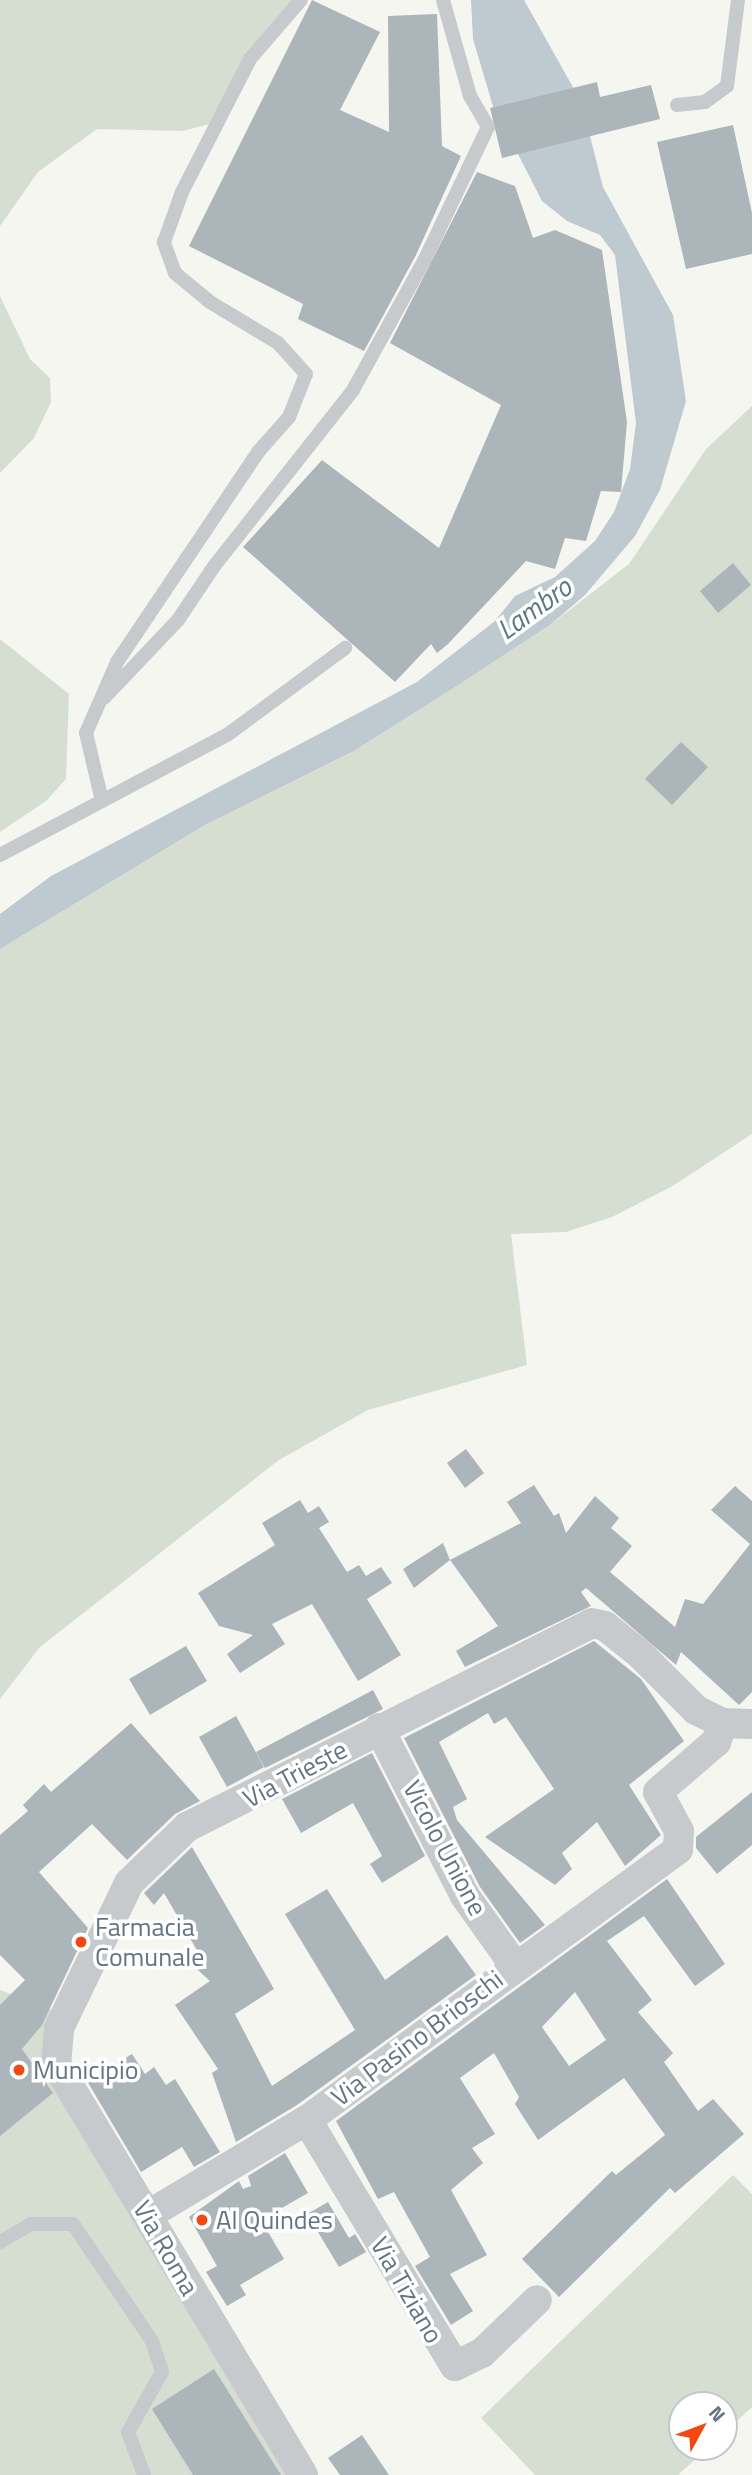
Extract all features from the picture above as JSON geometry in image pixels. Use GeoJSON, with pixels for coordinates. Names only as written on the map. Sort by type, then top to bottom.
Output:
{"type":"FeatureCollection","features":[{"type":"Feature","properties":{"kind":"street","name":"Via Trieste"},"geometry":{"type":"LineString","coordinates":[[65,2015],[129,1883],[187,1827],[256,1797],[379,1728],[592,1623],[605,1626],[696,1710],[739,1724]]}},
{"type":"Feature","properties":{"kind":"street","name":"Via Pasino Brioschi"},"geometry":{"type":"LineString","coordinates":[[148,2215],[307,2120],[678,1849],[679,1830],[657,1793],[739,1724]]}},
{"type":"Feature","properties":{"kind":"street","name":"Vicolo Unione"},"geometry":{"type":"LineString","coordinates":[[379,1728],[465,1896],[515,1966]]}},
{"type":"Feature","properties":{"kind":"street","name":"Via Roma"},"geometry":{"type":"LineString","coordinates":[[65,2015],[55,2039],[56,2064],[303,2475]]}},
{"type":"Feature","properties":{"kind":"street","name":"Via Tiziano"},"geometry":{"type":"LineString","coordinates":[[307,2120],[446,2359],[455,2366],[467,2364],[537,2300]]}},
{"type":"Feature","properties":{"kind":"lane"},"geometry":{"type":"LineString","coordinates":[[102,801],[86,733],[100,701],[139,624],[258,452],[289,417],[306,374],[278,343],[210,302],[175,273],[164,242],[182,192],[250,59],[301,0]]}},
{"type":"Feature","properties":{"kind":"lane"},"geometry":{"type":"LineString","coordinates":[[100,701],[178,620],[215,565],[353,390],[425,259],[488,127],[470,96],[443,0]]}},
{"type":"Feature","properties":{"kind":"lane"},"geometry":{"type":"LineString","coordinates":[[677,105],[705,102],[727,86],[738,0]]}},
{"type":"Feature","properties":{"kind":"lane"},"geometry":{"type":"LineString","coordinates":[[0,855],[227,735],[345,648]]}},
{"type":"Feature","properties":{"kind":"lane"},"geometry":{"type":"LineString","coordinates":[[0,2242],[31,2224],[73,2224],[152,2341],[162,2372],[128,2432],[144,2475]]}},
{"type":"Feature","properties":{"kind":"shaded area"},"geometry":{"type":"Polygon","coordinates":[[[0,0],[301,0],[250,59],[220,121],[183,131],[97,129],[38,172],[0,226],[0,0]]]}},
{"type":"Feature","properties":{"kind":"shaded area"},"geometry":{"type":"Polygon","coordinates":[[[0,296],[30,359],[50,378],[51,402],[34,438],[0,473],[0,296]]]}},
{"type":"Feature","properties":{"kind":"shaded area"},"geometry":{"type":"Polygon","coordinates":[[[752,406],[752,1134],[671,1187],[612,1217],[566,1232],[511,1234],[527,1365],[368,1410],[279,1460],[40,1647],[0,1699],[0,949],[205,825],[354,751],[550,625],[629,564],[706,449],[752,406]]]}},
{"type":"Feature","properties":{"kind":"shaded area"},"geometry":{"type":"Polygon","coordinates":[[[0,639],[69,694],[66,779],[46,801],[0,832],[0,639]]]}},
{"type":"Feature","properties":{"kind":"shaded area"},"geometry":{"type":"Polygon","coordinates":[[[0,1990],[65,2015],[55,2039],[303,2475],[0,2475],[0,1990]]]}},
{"type":"Feature","properties":{"kind":"shaded area"},"geometry":{"type":"Polygon","coordinates":[[[733,2175],[752,2194],[752,2407],[738,2420],[738,2391],[668,2391],[668,2461],[694,2461],[678,2475],[535,2475],[481,2418],[733,2175]]]}},
{"type":"Feature","properties":{"kind":"water"},"geometry":{"type":"Polygon","coordinates":[[[471,0],[524,0],[583,105],[497,120],[473,39],[471,0]]]}},
{"type":"Feature","properties":{"kind":"water","name":"Lambro"},"geometry":{"type":"Polygon","coordinates":[[[584,113],[603,187],[673,315],[686,401],[660,490],[635,536],[585,595],[550,625],[461,683],[354,751],[205,825],[0,949],[0,914],[51,876],[417,682],[495,621],[515,596],[555,577],[595,541],[614,512],[630,469],[636,423],[615,255],[600,235],[567,221],[542,201],[504,127],[584,113]]]}},
{"type":"Feature","properties":{"kind":"building"},"geometry":{"type":"Polygon","coordinates":[[[312,0],[380,32],[340,110],[389,132],[388,16],[437,14],[442,146],[461,156],[416,255],[364,351],[298,319],[303,304],[189,246],[312,0]]]}},
{"type":"Feature","properties":{"kind":"building"},"geometry":{"type":"Polygon","coordinates":[[[597,82],[600,97],[651,85],[660,119],[502,158],[490,108],[597,82]]]}},
{"type":"Feature","properties":{"kind":"building"},"geometry":{"type":"Polygon","coordinates":[[[733,125],[752,213],[752,254],[686,269],[657,142],[733,125]]]}},
{"type":"Feature","properties":{"kind":"building"},"geometry":{"type":"Polygon","coordinates":[[[477,172],[515,186],[533,238],[555,230],[602,250],[627,422],[621,492],[601,491],[586,541],[565,538],[555,569],[526,561],[448,644],[437,653],[431,644],[395,682],[243,547],[322,460],[439,548],[501,405],[390,343],[477,172]]]}},
{"type":"Feature","properties":{"kind":"building"},"geometry":{"type":"Polygon","coordinates":[[[733,563],[751,585],[718,613],[700,591],[733,563]]]}},
{"type":"Feature","properties":{"kind":"building"},"geometry":{"type":"Polygon","coordinates":[[[681,742],[708,767],[672,805],[645,779],[681,742]]]}},
{"type":"Feature","properties":{"kind":"building"},"geometry":{"type":"Polygon","coordinates":[[[466,1449],[484,1473],[465,1488],[447,1463],[466,1449]]]}},
{"type":"Feature","properties":{"kind":"building"},"geometry":{"type":"Polygon","coordinates":[[[534,1485],[554,1516],[559,1513],[566,1533],[595,1496],[619,1518],[611,1528],[632,1546],[610,1572],[675,1627],[685,1599],[703,1604],[750,1544],[711,1510],[735,1486],[752,1501],[752,1692],[739,1705],[681,1652],[676,1665],[586,1588],[581,1592],[591,1606],[465,1667],[456,1651],[498,1626],[450,1560],[521,1523],[507,1502],[534,1485]]]}},
{"type":"Feature","properties":{"kind":"building"},"geometry":{"type":"Polygon","coordinates":[[[300,1500],[308,1513],[319,1506],[329,1522],[319,1528],[347,1572],[359,1565],[366,1576],[381,1567],[392,1583],[367,1599],[401,1655],[358,1681],[312,1604],[272,1624],[285,1644],[240,1673],[227,1654],[253,1635],[219,1626],[198,1593],[275,1545],[262,1523],[300,1500]]]}},
{"type":"Feature","properties":{"kind":"building"},"geometry":{"type":"Polygon","coordinates":[[[443,1543],[450,1560],[414,1588],[403,1569],[443,1543]]]}},
{"type":"Feature","properties":{"kind":"building"},"geometry":{"type":"Polygon","coordinates":[[[594,1641],[641,1679],[684,1741],[629,1785],[661,1835],[625,1866],[597,1822],[562,1853],[572,1869],[555,1885],[485,1837],[554,1789],[506,1717],[494,1724],[488,1713],[439,1742],[467,1799],[453,1807],[457,1820],[545,1925],[520,1943],[480,1887],[404,1738],[594,1641]]]}},
{"type":"Feature","properties":{"kind":"building"},"geometry":{"type":"Polygon","coordinates":[[[186,1646],[207,1681],[150,1715],[129,1679],[186,1646]]]}},
{"type":"Feature","properties":{"kind":"building"},"geometry":{"type":"Polygon","coordinates":[[[373,1690],[383,1709],[265,1768],[256,1752],[373,1690]]]}},
{"type":"Feature","properties":{"kind":"building"},"geometry":{"type":"Polygon","coordinates":[[[236,1716],[264,1767],[227,1787],[199,1737],[236,1716]]]}},
{"type":"Feature","properties":{"kind":"building"},"geometry":{"type":"Polygon","coordinates":[[[131,1723],[200,1801],[175,1814],[127,1860],[92,1824],[39,1872],[88,1928],[42,2025],[22,2049],[53,2093],[0,2136],[0,2005],[25,1980],[0,1955],[0,1835],[28,1811],[23,1805],[44,1784],[51,1792],[131,1723]]]}},
{"type":"Feature","properties":{"kind":"building"},"geometry":{"type":"Polygon","coordinates":[[[372,1753],[425,1856],[382,1883],[370,1864],[382,1856],[353,1803],[301,1833],[282,1799],[372,1753]]]}},
{"type":"Feature","properties":{"kind":"building"},"geometry":{"type":"Polygon","coordinates":[[[752,1792],[752,1845],[717,1874],[696,1848],[696,1837],[752,1792]]]}},
{"type":"Feature","properties":{"kind":"building"},"geometry":{"type":"Polygon","coordinates":[[[192,1847],[274,1989],[235,2014],[272,2086],[355,2030],[285,1914],[327,1889],[385,1980],[447,1935],[476,1975],[297,2105],[236,2142],[212,2073],[218,2069],[175,2005],[210,1981],[189,1962],[198,1952],[164,1893],[154,1905],[144,1893],[192,1847]]]}},
{"type":"Feature","properties":{"kind":"building"},"geometry":{"type":"Polygon","coordinates":[[[667,1879],[725,1964],[695,1986],[644,1916],[607,1941],[652,2000],[638,2012],[673,2053],[664,2062],[698,2111],[713,2099],[744,2134],[675,2193],[670,2188],[559,2297],[522,2259],[612,2171],[616,2175],[665,2135],[624,2078],[538,2140],[515,2104],[519,2097],[494,2053],[460,2078],[495,2134],[472,2148],[483,2163],[451,2190],[487,2255],[450,2274],[473,2311],[451,2325],[415,2266],[430,2257],[394,2192],[378,2199],[336,2121],[667,1879]],[[575,1992],[542,2027],[569,2066],[606,2040],[575,1992]]]}},
{"type":"Feature","properties":{"kind":"building"},"geometry":{"type":"Polygon","coordinates":[[[132,2054],[145,2074],[154,2067],[166,2085],[175,2079],[220,2152],[194,2167],[182,2147],[141,2172],[87,2081],[132,2054]]]}},
{"type":"Feature","properties":{"kind":"building"},"geometry":{"type":"Polygon","coordinates":[[[285,2153],[308,2193],[261,2220],[284,2259],[240,2285],[246,2295],[227,2306],[206,2272],[217,2266],[189,2217],[239,2181],[243,2189],[251,2186],[248,2176],[285,2153]]]}},
{"type":"Feature","properties":{"kind":"building"},"geometry":{"type":"Polygon","coordinates":[[[328,2202],[349,2238],[355,2234],[366,2252],[339,2267],[307,2214],[328,2202]]]}},
{"type":"Feature","properties":{"kind":"building"},"geometry":{"type":"Polygon","coordinates":[[[214,2369],[281,2475],[193,2475],[152,2409],[214,2369]]]}},
{"type":"Feature","properties":{"kind":"building"},"geometry":{"type":"Polygon","coordinates":[[[362,2435],[389,2475],[340,2475],[328,2458],[362,2435]]]}},
{"type":"Feature","properties":{"kind":"place","name":"Farmacia Comunale"},"geometry":{"type":"Point","coordinates":[81,1942]}},
{"type":"Feature","properties":{"kind":"place","name":"Municipio"},"geometry":{"type":"Point","coordinates":[19,2070]}},
{"type":"Feature","properties":{"kind":"place","name":"Al Quindes"},"geometry":{"type":"Point","coordinates":[202,2220]}}]}
